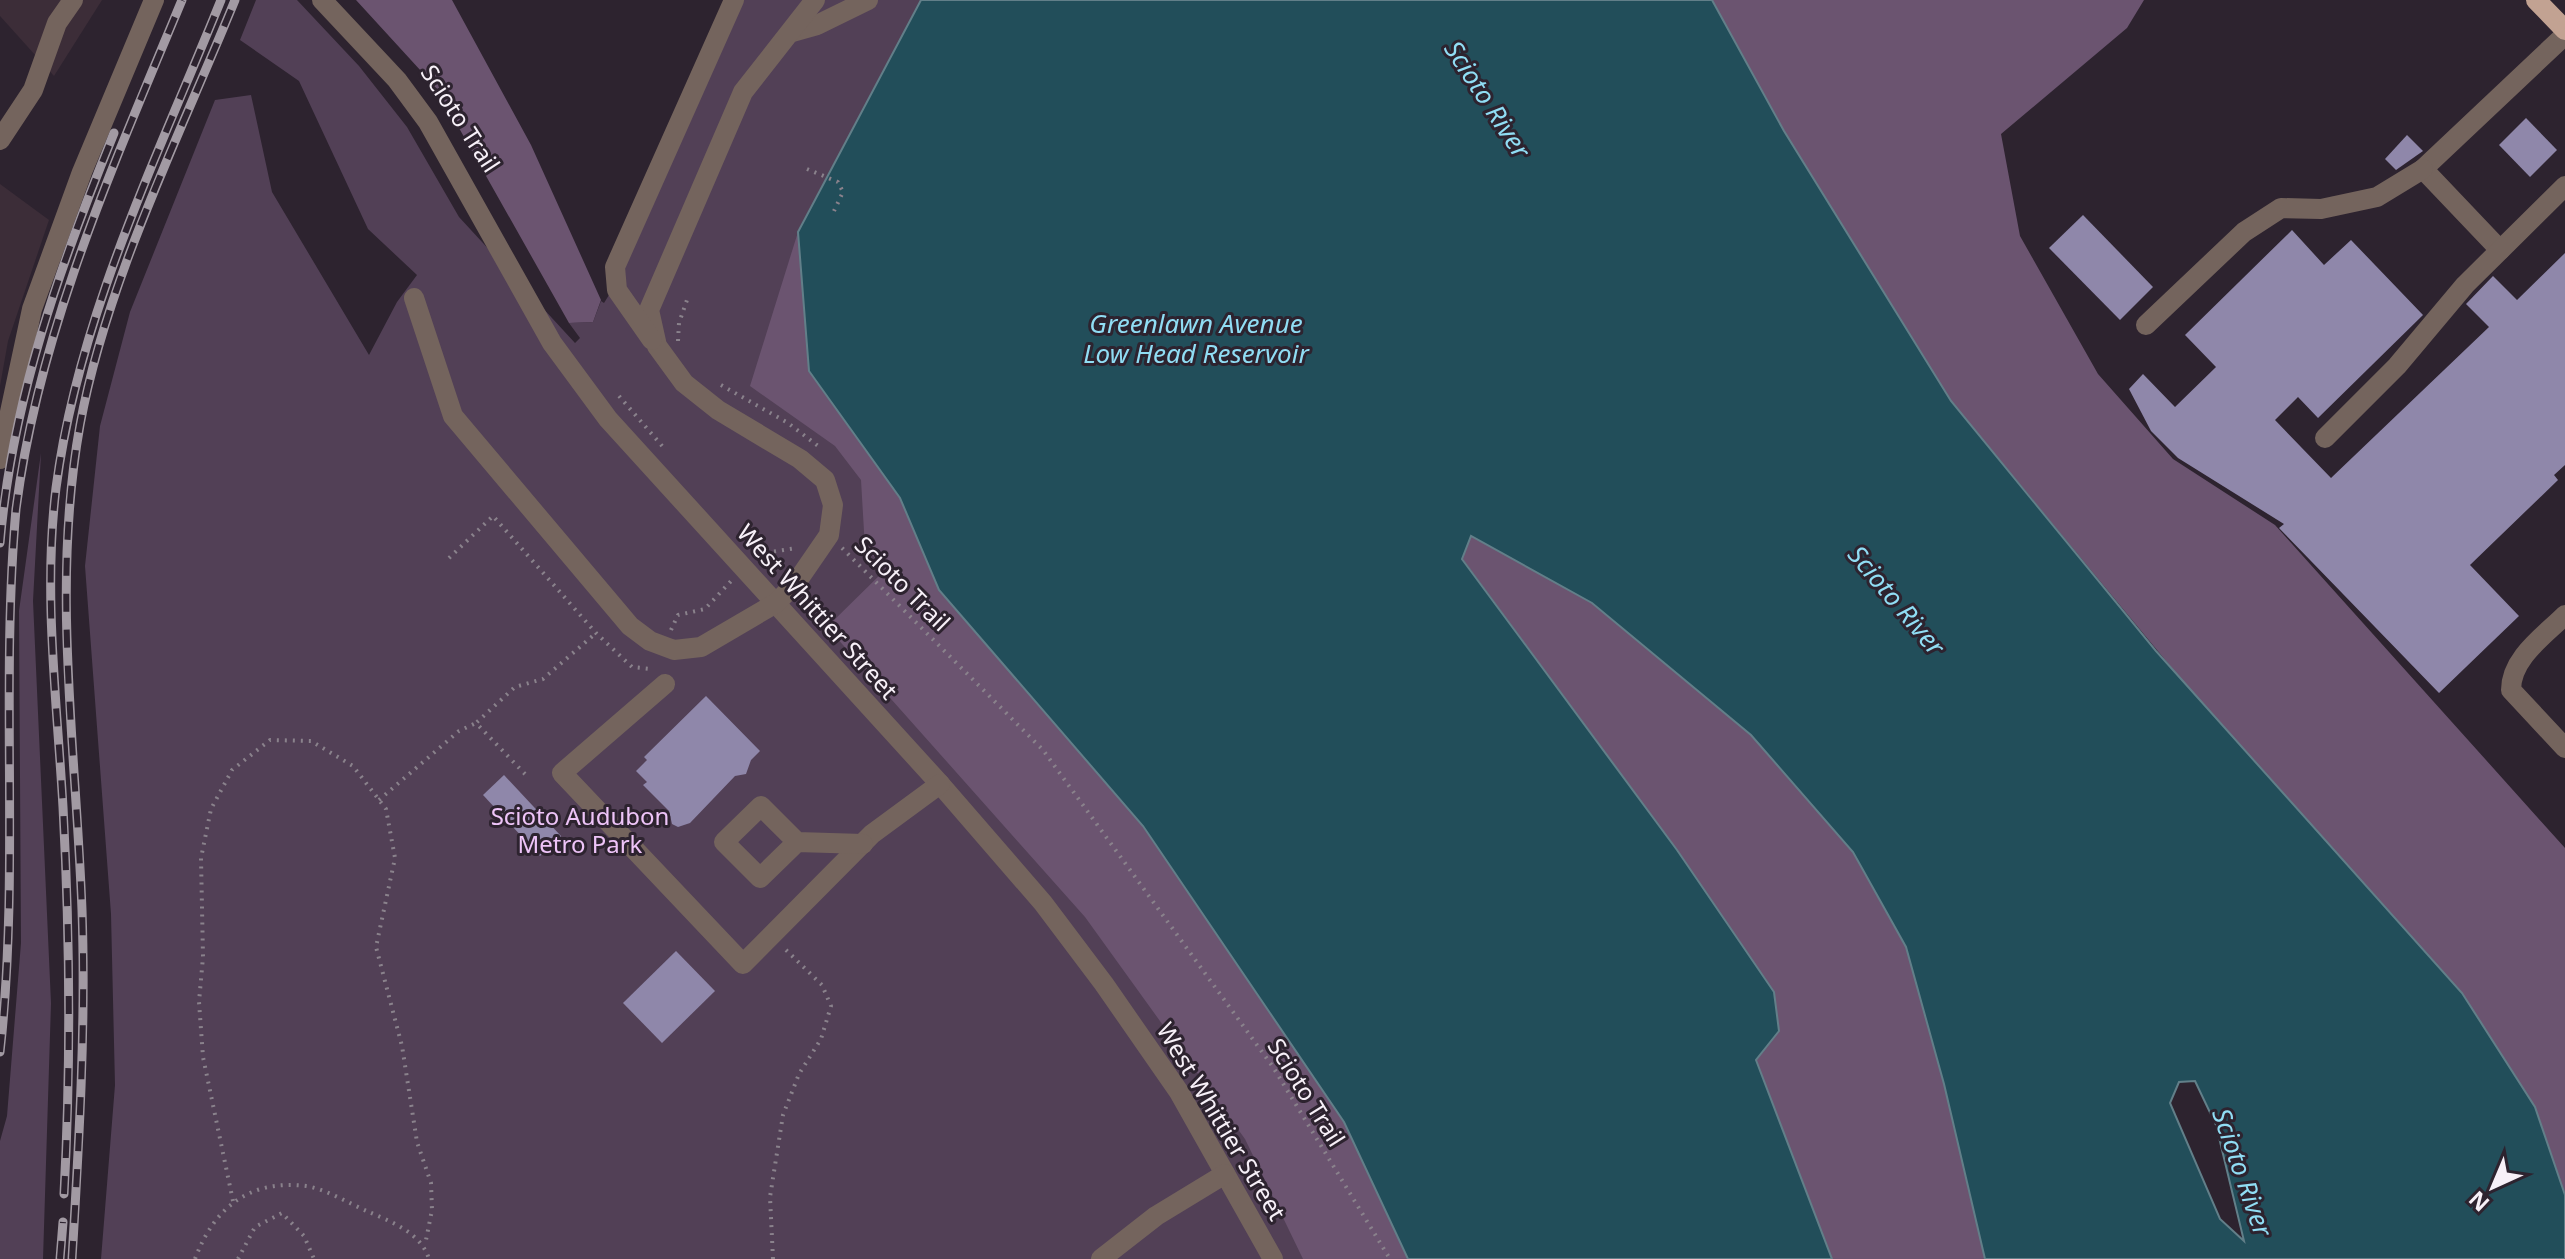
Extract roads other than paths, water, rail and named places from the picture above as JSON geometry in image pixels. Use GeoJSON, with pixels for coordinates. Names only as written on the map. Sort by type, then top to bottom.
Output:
{"type":"FeatureCollection","features":[{"type":"Feature","properties":{"kind":"main road"},"geometry":{"type":"LineString","coordinates":[[2536,0],[2565,33]]}},
{"type":"Feature","properties":{"kind":"street"},"geometry":{"type":"LineString","coordinates":[[0,140],[33,90],[57,23],[73,0]]}},
{"type":"Feature","properties":{"kind":"street"},"geometry":{"type":"LineString","coordinates":[[0,459],[32,309],[82,172],[154,0]]}},
{"type":"Feature","properties":{"kind":"street","name":"West Whittier Street"},"geometry":{"type":"LineString","coordinates":[[322,0],[397,80],[428,122],[528,302],[579,382],[608,419],[940,784],[1043,903],[1135,1026],[1179,1092],[1273,1259]]}},
{"type":"Feature","properties":{"kind":"street"},"geometry":{"type":"LineString","coordinates":[[414,298],[453,416],[630,626],[650,641],[674,650],[701,647],[776,603],[796,583],[829,535],[833,505],[825,480],[800,459],[718,410],[684,383],[617,290],[615,267],[734,0]]}},
{"type":"Feature","properties":{"kind":"street"},"geometry":{"type":"LineString","coordinates":[[657,346],[649,310],[743,92],[765,59],[792,32],[815,0]]}},
{"type":"Feature","properties":{"kind":"street"},"geometry":{"type":"LineString","coordinates":[[792,32],[817,25],[868,0]]}},
{"type":"Feature","properties":{"kind":"street"},"geometry":{"type":"LineString","coordinates":[[2146,325],[2244,232],[2281,208],[2321,209],[2377,197],[2423,169],[2565,33]]}},
{"type":"Feature","properties":{"kind":"street"},"geometry":{"type":"LineString","coordinates":[[2423,169],[2500,250]]}},
{"type":"Feature","properties":{"kind":"street"},"geometry":{"type":"LineString","coordinates":[[2325,438],[2397,366],[2465,285],[2565,186]]}},
{"type":"Feature","properties":{"kind":"street"},"geometry":{"type":"LineString","coordinates":[[2565,615],[2515,666],[2511,678],[2511,690],[2565,748]]}},
{"type":"Feature","properties":{"kind":"street"},"geometry":{"type":"LineString","coordinates":[[665,684],[562,773],[743,964],[863,844],[940,784]]}},
{"type":"Feature","properties":{"kind":"street"},"geometry":{"type":"LineString","coordinates":[[797,842],[863,844]]}},
{"type":"Feature","properties":{"kind":"street"},"geometry":{"type":"LineString","coordinates":[[1101,1259],[1156,1216],[1225,1174]]}},
{"type":"Feature","properties":{"kind":"water","name":"Greenlawn Avenue Low Head Reservoir"},"geometry":{"type":"Polygon","coordinates":[[[921,0],[1712,0],[1784,131],[1951,401],[2156,651],[2462,993],[2535,1107],[2565,1195],[2565,1259],[1985,1259],[1944,1084],[1906,947],[1853,852],[1751,735],[1592,603],[1471,536],[1462,559],[1677,850],[1774,992],[1779,1031],[1756,1060],[1832,1259],[1408,1259],[1344,1122],[1143,826],[939,590],[900,498],[809,371],[798,232],[921,0]],[[2195,1081],[2179,1082],[2170,1103],[2220,1219],[2244,1241],[2216,1125],[2195,1081]]]}},
{"type":"Feature","properties":{"kind":"railway"},"geometry":{"type":"LineString","coordinates":[[0,1052],[9,917],[12,577],[16,509],[27,443],[60,313],[82,250],[182,0]]}},
{"type":"Feature","properties":{"kind":"railway"},"geometry":{"type":"LineString","coordinates":[[64,1194],[69,1049],[68,953],[51,607],[56,488],[67,424],[101,300],[146,179],[221,0]]}},
{"type":"Feature","properties":{"kind":"railway"},"geometry":{"type":"LineString","coordinates":[[72,1259],[83,997],[82,910],[66,606],[72,485],[80,425],[107,317],[147,210],[235,0]]}},
{"type":"Feature","properties":{"kind":"railway"},"geometry":{"type":"LineString","coordinates":[[0,543],[15,437],[41,334],[75,233],[114,133]]}},
{"type":"Feature","properties":{"kind":"railway"},"geometry":{"type":"LineString","coordinates":[[60,1259],[63,1222]]}},
{"type":"Feature","properties":{"kind":"water label","name":"Scioto River"},"geometry":{"type":"Point","coordinates":[1488,99]}},
{"type":"Feature","properties":{"kind":"water label","name":"Scioto River"},"geometry":{"type":"Point","coordinates":[1897,600]}},
{"type":"Feature","properties":{"kind":"water label","name":"Scioto River"},"geometry":{"type":"Point","coordinates":[2243,1172]}},
{"type":"Feature","properties":{"kind":"park label","name":"Scioto Audubon Metro Park"},"geometry":{"type":"Point","coordinates":[580,829]}}]}
